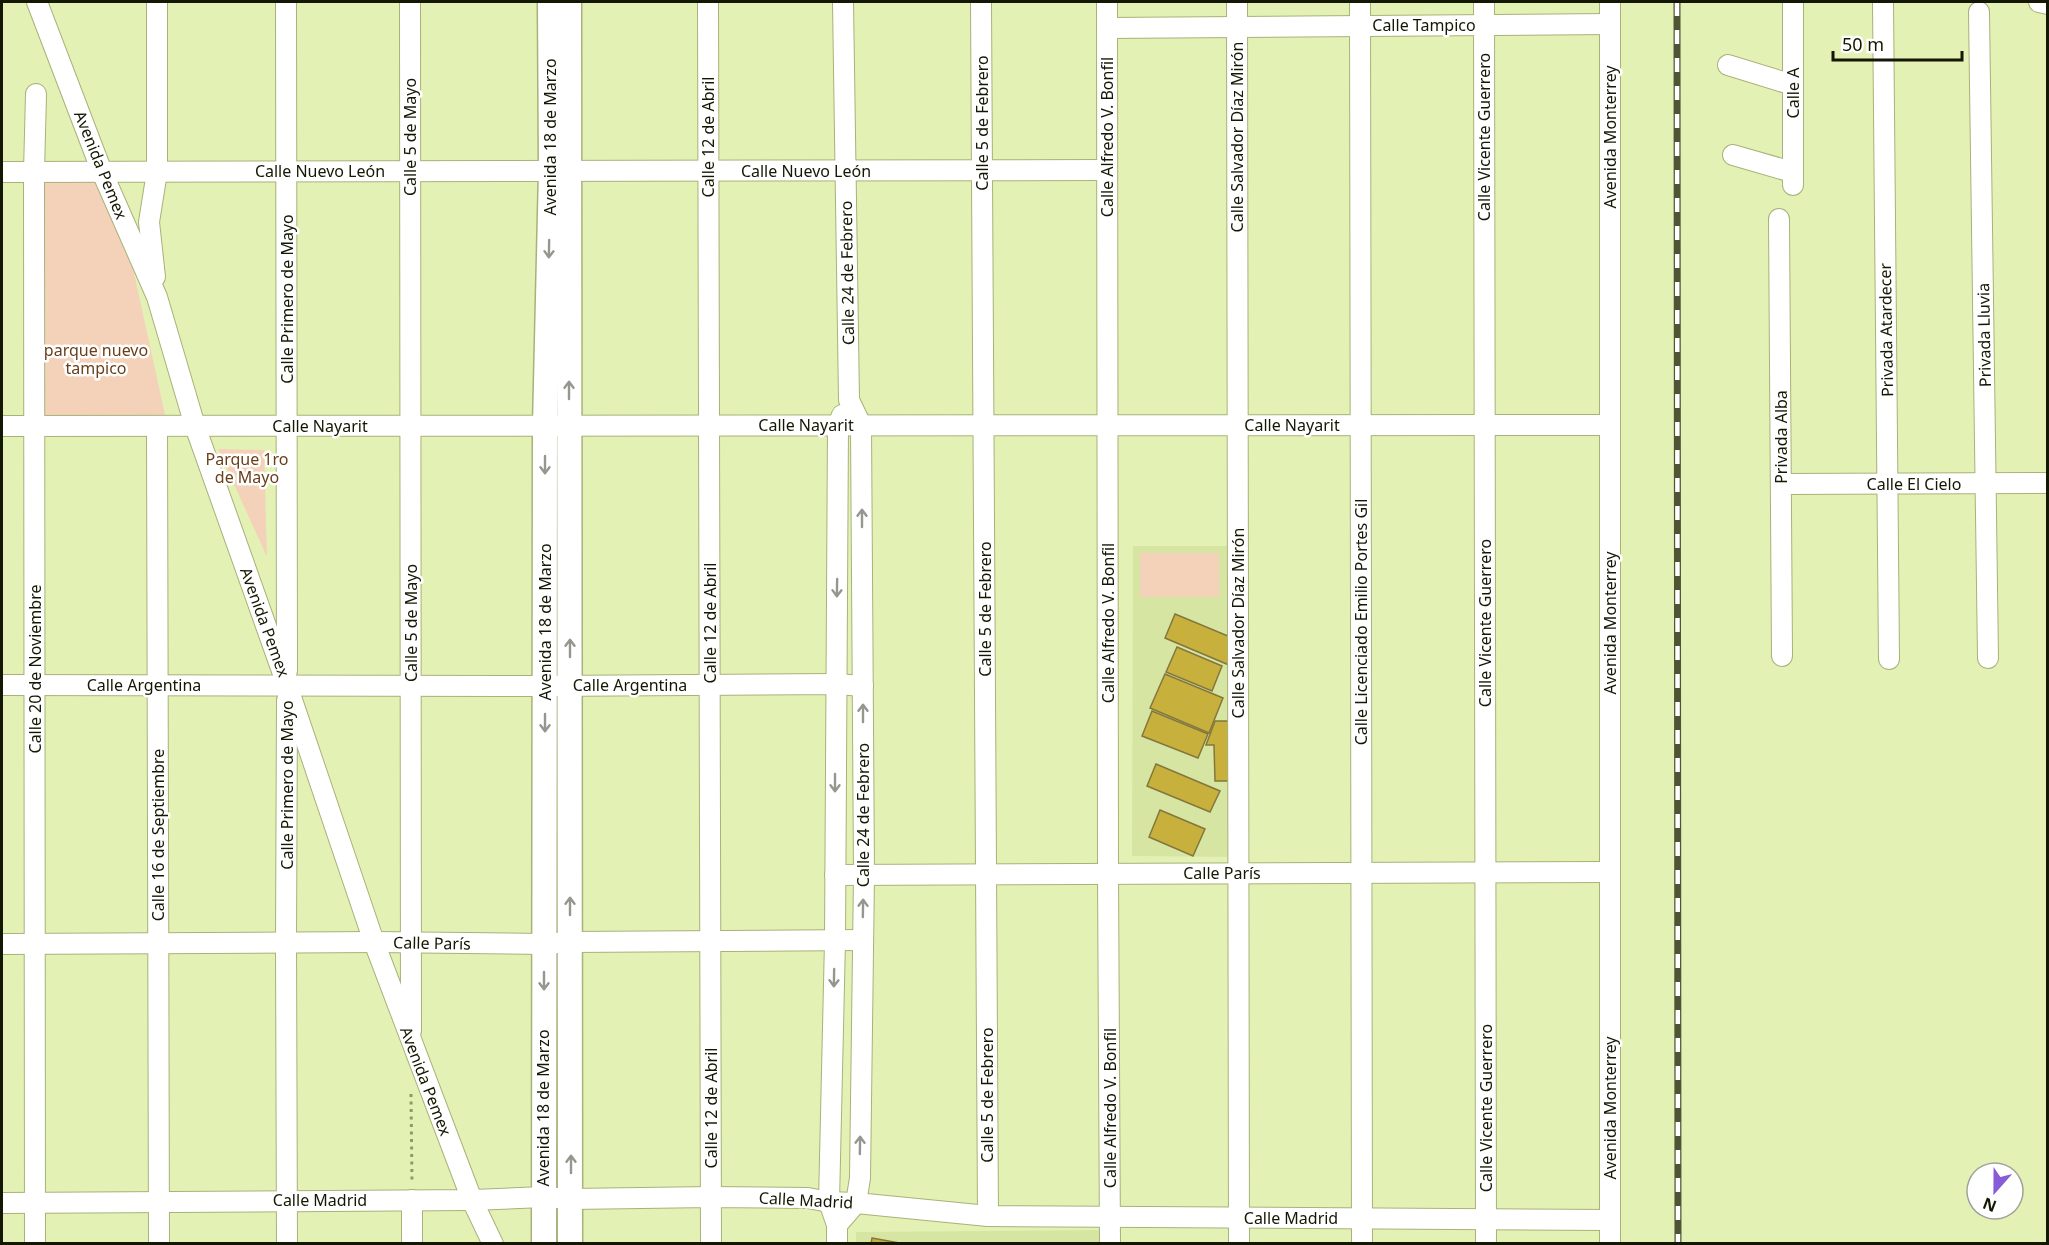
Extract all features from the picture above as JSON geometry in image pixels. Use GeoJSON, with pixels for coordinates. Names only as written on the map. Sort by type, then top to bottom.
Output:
{"type":"FeatureCollection","features":[{"type":"Feature","properties":{"kind":"street","name":"Avenida Pemex"},"geometry":{"type":"LineString","coordinates":[[37,2],[102,172],[157,297],[195,426],[287,685],[374,942],[472,1200],[493,1244]]}},
{"type":"Feature","properties":{"kind":"street"},"geometry":{"type":"LineString","coordinates":[[157,2],[157,172],[149,222],[157,297]]}},
{"type":"Feature","properties":{"kind":"street","name":"Calle Primero de Mayo"},"geometry":{"type":"LineString","coordinates":[[286,2],[287,1244]]}},
{"type":"Feature","properties":{"kind":"street","name":"Calle 5 de Mayo"},"geometry":{"type":"LineString","coordinates":[[410,2],[411,1042]]}},
{"type":"Feature","properties":{"kind":"street","name":"Avenida 18 de Marzo"},"geometry":{"type":"LineString","coordinates":[[550,2],[560,171],[570,425],[570,1244]]}},
{"type":"Feature","properties":{"kind":"street","name":"Avenida 18 de Marzo"},"geometry":{"type":"LineString","coordinates":[[544,1244],[545,426],[569,2]]}},
{"type":"Feature","properties":{"kind":"street","name":"Calle 12 de Abril"},"geometry":{"type":"LineString","coordinates":[[708,2],[711,1244]]}},
{"type":"Feature","properties":{"kind":"street","name":"Calle 24 de Febrero"},"geometry":{"type":"LineString","coordinates":[[837,1234],[856,1203],[860,1178],[864,875],[861,425],[849,400],[843,2]]}},
{"type":"Feature","properties":{"kind":"street","name":"Calle 5 de Febrero"},"geometry":{"type":"LineString","coordinates":[[981,2],[988,1216]]}},
{"type":"Feature","properties":{"kind":"street","name":"Calle Alfredo V. Bonfil"},"geometry":{"type":"LineString","coordinates":[[1107,2],[1110,1244]]}},
{"type":"Feature","properties":{"kind":"street","name":"Calle Salvador Díaz Mirón"},"geometry":{"type":"LineString","coordinates":[[1237,2],[1239,1244]]}},
{"type":"Feature","properties":{"kind":"street","name":"Calle Licenciado Emilio Portes Gil"},"geometry":{"type":"LineString","coordinates":[[1360,2],[1362,1244]]}},
{"type":"Feature","properties":{"kind":"street","name":"Calle Vicente Guerrero"},"geometry":{"type":"LineString","coordinates":[[1484,2],[1486,1244]]}},
{"type":"Feature","properties":{"kind":"street","name":"Avenida Monterrey"},"geometry":{"type":"LineString","coordinates":[[1610,1244],[1611,2]]}},
{"type":"Feature","properties":{"kind":"street","name":"Calle A"},"geometry":{"type":"LineString","coordinates":[[1733,155],[1793,179],[1793,2]]}},
{"type":"Feature","properties":{"kind":"street","name":"Privada Atardecer"},"geometry":{"type":"LineString","coordinates":[[1883,2],[1889,659]]}},
{"type":"Feature","properties":{"kind":"street"},"geometry":{"type":"LineString","coordinates":[[2039,2],[2048,4]]}},
{"type":"Feature","properties":{"kind":"street","name":"Privada Lluvia"},"geometry":{"type":"LineString","coordinates":[[1979,12],[1988,658]]}},
{"type":"Feature","properties":{"kind":"street","name":"Calle Tampico"},"geometry":{"type":"LineString","coordinates":[[1107,28],[1610,24]]}},
{"type":"Feature","properties":{"kind":"street"},"geometry":{"type":"LineString","coordinates":[[1728,65],[1793,85]]}},
{"type":"Feature","properties":{"kind":"street","name":"Calle 20 de Noviembre"},"geometry":{"type":"LineString","coordinates":[[35,1244],[34,172],[36,94]]}},
{"type":"Feature","properties":{"kind":"street","name":"Calle Nuevo León"},"geometry":{"type":"LineString","coordinates":[[2,172],[1107,170]]}},
{"type":"Feature","properties":{"kind":"street","name":"Privada Alba"},"geometry":{"type":"LineString","coordinates":[[1779,219],[1782,656]]}},
{"type":"Feature","properties":{"kind":"street","name":"Calle 24 de Febrero"},"geometry":{"type":"LineString","coordinates":[[837,1234],[829,1202],[835,941],[838,425],[849,400]]}},
{"type":"Feature","properties":{"kind":"street","name":"Calle Nayarit"},"geometry":{"type":"LineString","coordinates":[[2,426],[1610,425]]}},
{"type":"Feature","properties":{"kind":"street","name":"Calle 16 de Septiembre"},"geometry":{"type":"LineString","coordinates":[[157,426],[159,1244]]}},
{"type":"Feature","properties":{"kind":"street","name":"Calle El Cielo"},"geometry":{"type":"LineString","coordinates":[[1781,484],[2048,483]]}},
{"type":"Feature","properties":{"kind":"street","name":"Calle Argentina"},"geometry":{"type":"LineString","coordinates":[[2,685],[836,684],[863,686]]}},
{"type":"Feature","properties":{"kind":"street","name":"Calle París"},"geometry":{"type":"LineString","coordinates":[[835,875],[1610,872]]}},
{"type":"Feature","properties":{"kind":"street","name":"Calle París"},"geometry":{"type":"LineString","coordinates":[[2,944],[374,942],[544,944],[863,940]]}},
{"type":"Feature","properties":{"kind":"street","name":"Calle Madrid"},"geometry":{"type":"LineString","coordinates":[[2,1203],[472,1200],[543,1197],[571,1199],[808,1198],[829,1202],[988,1216],[1610,1220]]}},
{"type":"Feature","properties":{"kind":"street"},"geometry":{"type":"LineString","coordinates":[[412,1200],[412,1244]]}},
{"type":"Feature","properties":{"kind":"path"},"geometry":{"type":"LineString","coordinates":[[411,1087],[412,1200]]}},
{"type":"Feature","properties":{"kind":"shaded area"},"geometry":{"type":"Polygon","coordinates":[[[1133,546],[1231,546],[1230,857],[1132,856],[1133,546]]]}},
{"type":"Feature","properties":{"kind":"shaded area"},"geometry":{"type":"Polygon","coordinates":[[[1100,1230],[1100,1243],[856,1244],[856,1232],[1100,1230]]]}},
{"type":"Feature","properties":{"kind":"green space","name":"parque nuevo tampico"},"geometry":{"type":"Polygon","coordinates":[[[39,177],[98,178],[127,241],[166,419],[41,421],[39,177]]]}},
{"type":"Feature","properties":{"kind":"green space","name":"Parque 1ro de Mayo"},"geometry":{"type":"Polygon","coordinates":[[[218,449],[264,450],[267,557],[218,449]]]}},
{"type":"Feature","properties":{"kind":"green space"},"geometry":{"type":"Polygon","coordinates":[[[1140,553],[1219,553],[1219,597],[1140,597],[1140,553]]]}},
{"type":"Feature","properties":{"kind":"building"},"geometry":{"type":"Polygon","coordinates":[[[1175,614],[1228,636],[1229,665],[1165,638],[1175,614]]]}},
{"type":"Feature","properties":{"kind":"building"},"geometry":{"type":"Polygon","coordinates":[[[1177,647],[1222,666],[1212,691],[1166,672],[1177,647]]]}},
{"type":"Feature","properties":{"kind":"building"},"geometry":{"type":"Polygon","coordinates":[[[1165,674],[1223,698],[1209,733],[1150,708],[1165,674]]]}},
{"type":"Feature","properties":{"kind":"building"},"geometry":{"type":"Polygon","coordinates":[[[1152,711],[1208,734],[1198,758],[1142,736],[1152,711]]]}},
{"type":"Feature","properties":{"kind":"building"},"geometry":{"type":"Polygon","coordinates":[[[1215,721],[1229,721],[1230,781],[1215,781],[1214,745],[1206,745],[1215,721]]]}},
{"type":"Feature","properties":{"kind":"building"},"geometry":{"type":"Polygon","coordinates":[[[1156,764],[1220,791],[1210,812],[1147,786],[1156,764]]]}},
{"type":"Feature","properties":{"kind":"building"},"geometry":{"type":"Polygon","coordinates":[[[1160,810],[1205,829],[1193,856],[1149,837],[1160,810]]]}},
{"type":"Feature","properties":{"kind":"building"},"geometry":{"type":"Polygon","coordinates":[[[872,1238],[905,1244],[871,1244],[872,1238]]]}},
{"type":"Feature","properties":{"kind":"railway"},"geometry":{"type":"LineString","coordinates":[[1677,2],[1678,1244]]}}]}
